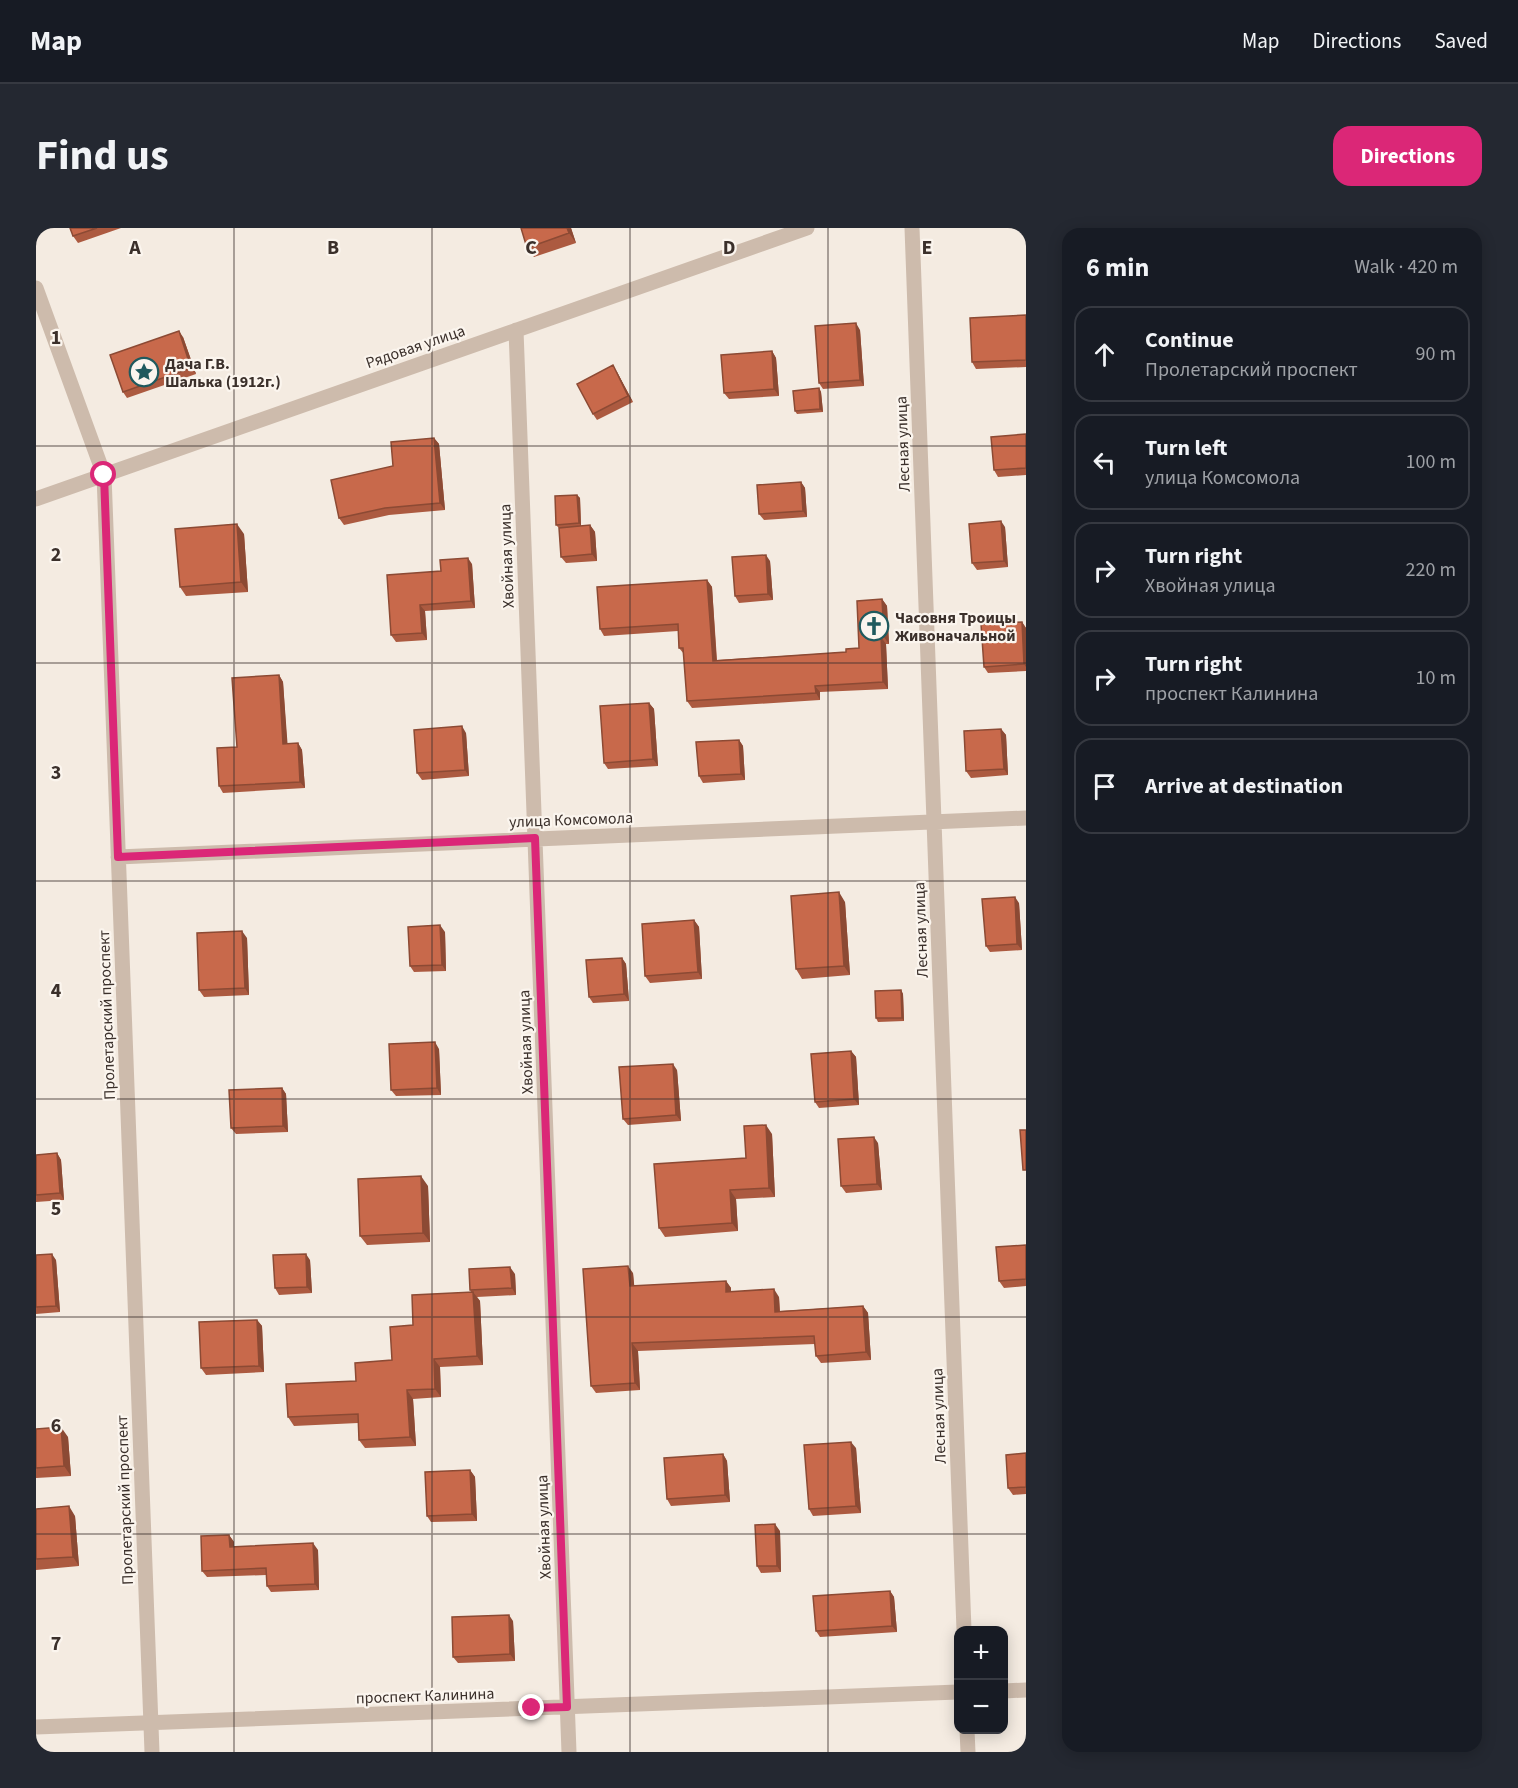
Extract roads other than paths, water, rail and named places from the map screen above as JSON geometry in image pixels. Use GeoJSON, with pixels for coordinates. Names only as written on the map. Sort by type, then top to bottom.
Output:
{"type":"FeatureCollection","features":[{"type":"Feature","properties":{"kind":"street","name":"Рядовая улица"},"geometry":{"type":"LineString","coordinates":[[36,499],[807,228]]}},
{"type":"Feature","properties":{"kind":"street","name":"Лесная улица"},"geometry":{"type":"LineString","coordinates":[[912,228],[964,1626]]}},
{"type":"Feature","properties":{"kind":"street","name":"Пролетарский проспект"},"geometry":{"type":"LineString","coordinates":[[36,288],[104,475],[152,1752]]}},
{"type":"Feature","properties":{"kind":"street","name":"Хвойная улица"},"geometry":{"type":"LineString","coordinates":[[516,330],[569,1752]]}},
{"type":"Feature","properties":{"kind":"street","name":"улица Комсомола"},"geometry":{"type":"LineString","coordinates":[[118,857],[1026,818]]}},
{"type":"Feature","properties":{"kind":"street"},"geometry":{"type":"LineString","coordinates":[[1008,1691],[1026,1690]]}},
{"type":"Feature","properties":{"kind":"street","name":"проспект Калинина"},"geometry":{"type":"LineString","coordinates":[[36,1727],[954,1692]]}},
{"type":"Feature","properties":{"kind":"street"},"geometry":{"type":"LineString","coordinates":[[967,1734],[968,1752]]}},
{"type":"Feature","properties":{"kind":"place","name":"Дача Г.В. Шалька (1912г.)"},"geometry":{"type":"Point","coordinates":[144,372]}},
{"type":"Feature","properties":{"kind":"place","name":"Часовня Троицы Живоначальной"},"geometry":{"type":"Point","coordinates":[874,626]}}]}
